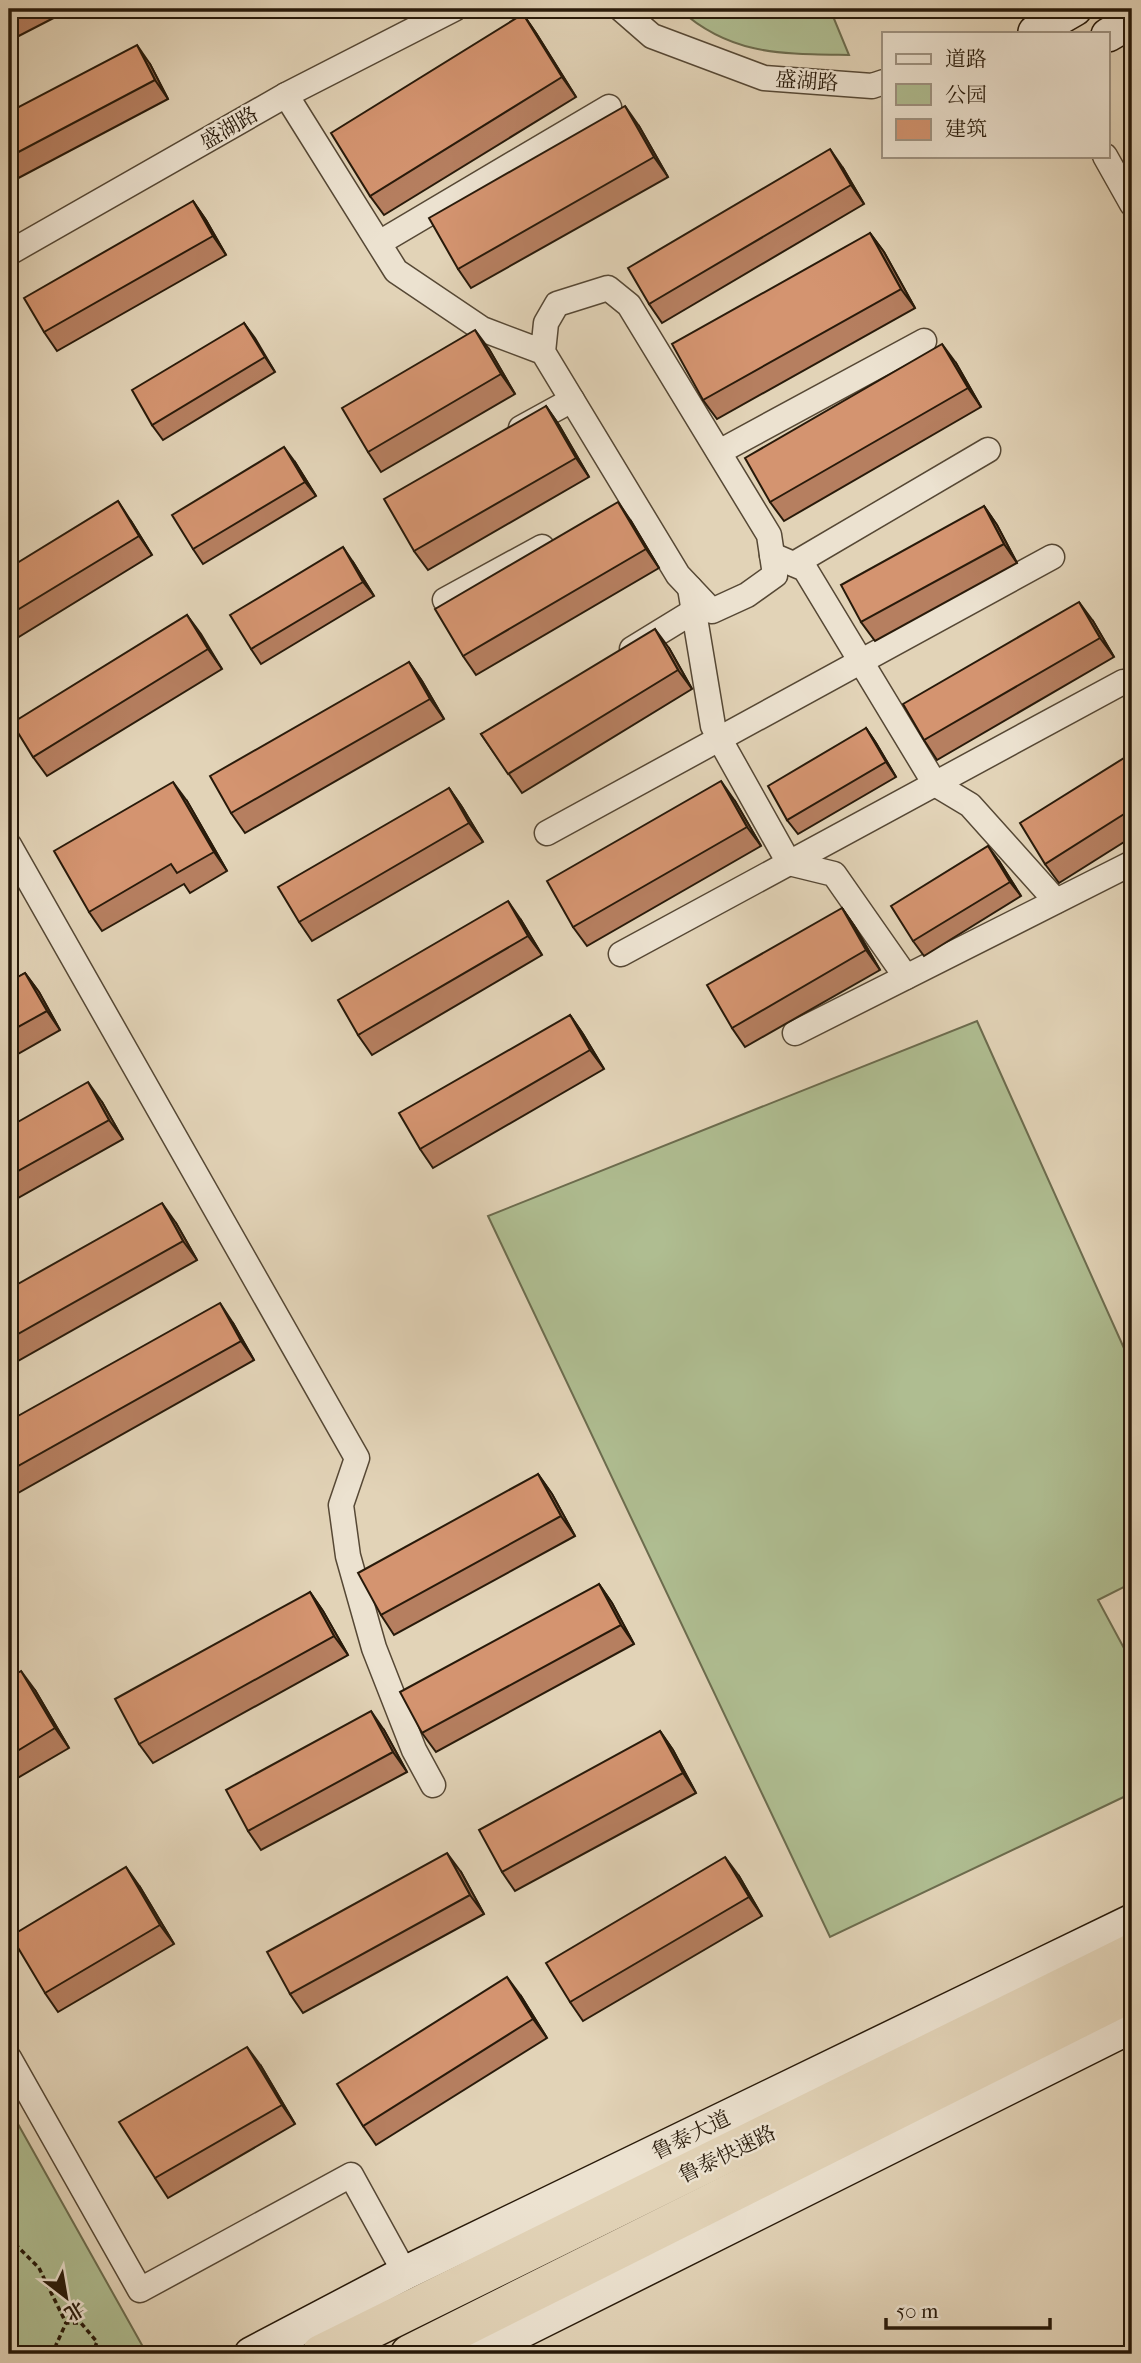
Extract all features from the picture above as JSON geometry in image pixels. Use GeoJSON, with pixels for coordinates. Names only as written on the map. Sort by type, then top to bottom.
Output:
{"type":"FeatureCollection","features":[{"type":"Feature","properties":{"kind":"highway","name":"鲁泰快速路"},"geometry":{"type":"LineString","coordinates":[[321,2354],[1132,1953]]}},
{"type":"Feature","properties":{"kind":"highway","name":"鲁泰快速路"},"geometry":{"type":"LineString","coordinates":[[411,2354],[1132,1992]]}},
{"type":"Feature","properties":{"kind":"main road"},"geometry":{"type":"LineString","coordinates":[[1036,32],[1076,9]]}},
{"type":"Feature","properties":{"kind":"main road"},"geometry":{"type":"LineString","coordinates":[[1110,34],[1132,21]]}},
{"type":"Feature","properties":{"kind":"main road","name":"鲁泰大道"},"geometry":{"type":"LineString","coordinates":[[251,2354],[405,2273],[1132,1921]]}},
{"type":"Feature","properties":{"kind":"main road"},"geometry":{"type":"LineString","coordinates":[[476,2354],[1132,2026]]}},
{"type":"Feature","properties":{"kind":"street","name":"盛湖路"},"geometry":{"type":"LineString","coordinates":[[9,253],[286,96],[454,9]]}},
{"type":"Feature","properties":{"kind":"street","name":"盛湖路"},"geometry":{"type":"LineString","coordinates":[[621,9],[652,36],[764,78],[872,86],[882,83]]}},
{"type":"Feature","properties":{"kind":"street"},"geometry":{"type":"LineString","coordinates":[[286,96],[396,271],[482,328],[543,352]]}},
{"type":"Feature","properties":{"kind":"street"},"geometry":{"type":"LineString","coordinates":[[379,243],[609,107]]}},
{"type":"Feature","properties":{"kind":"street"},"geometry":{"type":"LineString","coordinates":[[1106,158],[1132,204]]}},
{"type":"Feature","properties":{"kind":"street"},"geometry":{"type":"LineString","coordinates":[[630,274],[607,288],[557,304],[546,323],[543,352],[692,600],[713,726],[789,863],[834,874],[906,977]]}},
{"type":"Feature","properties":{"kind":"street"},"geometry":{"type":"LineString","coordinates":[[607,288],[629,305],[783,560],[805,569],[935,784],[970,805],[1056,901]]}},
{"type":"Feature","properties":{"kind":"street"},"geometry":{"type":"LineString","coordinates":[[719,453],[924,341]]}},
{"type":"Feature","properties":{"kind":"street"},"geometry":{"type":"LineString","coordinates":[[661,358],[684,345]]}},
{"type":"Feature","properties":{"kind":"street"},"geometry":{"type":"LineString","coordinates":[[502,438],[572,400]]}},
{"type":"Feature","properties":{"kind":"street"},"geometry":{"type":"LineString","coordinates":[[692,600],[712,611],[747,596],[775,575],[783,560],[988,450]]}},
{"type":"Feature","properties":{"kind":"street"},"geometry":{"type":"LineString","coordinates":[[608,511],[632,499]]}},
{"type":"Feature","properties":{"kind":"street"},"geometry":{"type":"LineString","coordinates":[[445,600],[562,537]]}},
{"type":"Feature","properties":{"kind":"street"},"geometry":{"type":"LineString","coordinates":[[547,832],[1052,557]]}},
{"type":"Feature","properties":{"kind":"street"},"geometry":{"type":"LineString","coordinates":[[614,660],[692,600]]}},
{"type":"Feature","properties":{"kind":"street"},"geometry":{"type":"LineString","coordinates":[[621,954],[1123,682]]}},
{"type":"Feature","properties":{"kind":"street"},"geometry":{"type":"LineString","coordinates":[[9,845],[357,1458],[341,1505],[348,1556],[374,1648],[414,1750],[433,1784]]}},
{"type":"Feature","properties":{"kind":"street"},"geometry":{"type":"LineString","coordinates":[[795,1033],[1132,863]]}},
{"type":"Feature","properties":{"kind":"street"},"geometry":{"type":"LineString","coordinates":[[9,2058],[140,2290],[351,2175],[405,2273]]}},
{"type":"Feature","properties":{"kind":"path"},"geometry":{"type":"LineString","coordinates":[[9,2238],[39,2268],[66,2323]]}},
{"type":"Feature","properties":{"kind":"path"},"geometry":{"type":"LineString","coordinates":[[63,2354],[56,2345],[66,2323]]}},
{"type":"Feature","properties":{"kind":"path"},"geometry":{"type":"LineString","coordinates":[[66,2323],[81,2323],[97,2342],[92,2354]]}},
{"type":"Feature","properties":{"kind":"green space"},"geometry":{"type":"Polygon","coordinates":[[[679,9],[830,9],[849,55],[780,52],[738,44],[718,36],[679,9]]]}},
{"type":"Feature","properties":{"kind":"green space"},"geometry":{"type":"Polygon","coordinates":[[[977,1021],[1132,1366],[1132,1583],[1098,1600],[1132,1663],[1132,1793],[830,1937],[488,1216],[977,1021]]]}},
{"type":"Feature","properties":{"kind":"green space"},"geometry":{"type":"Polygon","coordinates":[[[9,2108],[147,2354],[9,2354],[9,2108]]]}},
{"type":"Feature","properties":{"kind":"building"},"geometry":{"type":"Polygon","coordinates":[[[9,9],[32,9],[9,21],[9,9]]]}},
{"type":"Feature","properties":{"kind":"building"},"geometry":{"type":"Polygon","coordinates":[[[523,14],[562,77],[370,196],[331,133],[523,14]]]}},
{"type":"Feature","properties":{"kind":"building"},"geometry":{"type":"Polygon","coordinates":[[[137,45],[155,80],[9,157],[9,112],[137,45]]]}},
{"type":"Feature","properties":{"kind":"building"},"geometry":{"type":"Polygon","coordinates":[[[625,106],[654,157],[458,269],[429,218],[625,106]]]}},
{"type":"Feature","properties":{"kind":"building"},"geometry":{"type":"Polygon","coordinates":[[[830,149],[851,185],[649,304],[628,268],[830,149]]]}},
{"type":"Feature","properties":{"kind":"building"},"geometry":{"type":"Polygon","coordinates":[[[193,201],[213,236],[44,332],[24,298],[193,201]]]}},
{"type":"Feature","properties":{"kind":"building"},"geometry":{"type":"Polygon","coordinates":[[[870,233],[901,289],[703,400],[672,344],[870,233]]]}},
{"type":"Feature","properties":{"kind":"building"},"geometry":{"type":"Polygon","coordinates":[[[244,323],[265,357],[152,425],[132,390],[244,323]]]}},
{"type":"Feature","properties":{"kind":"building"},"geometry":{"type":"Polygon","coordinates":[[[475,330],[501,374],[368,452],[342,408],[475,330]]]}},
{"type":"Feature","properties":{"kind":"building"},"geometry":{"type":"Polygon","coordinates":[[[942,344],[968,388],[770,502],[745,458],[942,344]]]}},
{"type":"Feature","properties":{"kind":"building"},"geometry":{"type":"Polygon","coordinates":[[[546,406],[576,458],[414,551],[384,499],[546,406]]]}},
{"type":"Feature","properties":{"kind":"building"},"geometry":{"type":"Polygon","coordinates":[[[284,447],[305,482],[193,549],[172,515],[284,447]]]}},
{"type":"Feature","properties":{"kind":"building"},"geometry":{"type":"Polygon","coordinates":[[[118,501],[139,536],[9,615],[9,568],[118,501]]]}},
{"type":"Feature","properties":{"kind":"building"},"geometry":{"type":"Polygon","coordinates":[[[618,502],[646,549],[463,656],[435,609],[618,502]]]}},
{"type":"Feature","properties":{"kind":"building"},"geometry":{"type":"Polygon","coordinates":[[[984,506],[1004,544],[861,622],[841,585],[984,506]]]}},
{"type":"Feature","properties":{"kind":"building"},"geometry":{"type":"Polygon","coordinates":[[[343,547],[363,582],[251,649],[230,615],[343,547]]]}},
{"type":"Feature","properties":{"kind":"building"},"geometry":{"type":"Polygon","coordinates":[[[1079,602],[1100,638],[924,740],[903,704],[1079,602]]]}},
{"type":"Feature","properties":{"kind":"building"},"geometry":{"type":"Polygon","coordinates":[[[187,615],[208,649],[33,757],[12,723],[187,615]]]}},
{"type":"Feature","properties":{"kind":"building"},"geometry":{"type":"Polygon","coordinates":[[[655,629],[678,670],[508,774],[481,734],[655,629]]]}},
{"type":"Feature","properties":{"kind":"building"},"geometry":{"type":"Polygon","coordinates":[[[409,662],[430,699],[231,813],[210,776],[409,662]]]}},
{"type":"Feature","properties":{"kind":"building"},"geometry":{"type":"Polygon","coordinates":[[[866,728],[886,762],[787,820],[768,786],[866,728]]]}},
{"type":"Feature","properties":{"kind":"building"},"geometry":{"type":"Polygon","coordinates":[[[1132,753],[1132,809],[1045,864],[1020,823],[1132,753]]]}},
{"type":"Feature","properties":{"kind":"building"},"geometry":{"type":"Polygon","coordinates":[[[721,781],[747,827],[573,927],[547,881],[721,781]]]}},
{"type":"Feature","properties":{"kind":"building"},"geometry":{"type":"Polygon","coordinates":[[[173,782],[214,852],[177,873],[171,864],[89,912],[54,851],[173,782]]]}},
{"type":"Feature","properties":{"kind":"building"},"geometry":{"type":"Polygon","coordinates":[[[449,788],[469,823],[299,922],[278,887],[449,788]]]}},
{"type":"Feature","properties":{"kind":"building"},"geometry":{"type":"Polygon","coordinates":[[[988,846],[1010,882],[913,941],[891,906],[988,846]]]}},
{"type":"Feature","properties":{"kind":"building"},"geometry":{"type":"Polygon","coordinates":[[[508,901],[528,936],[358,1035],[338,1000],[508,901]]]}},
{"type":"Feature","properties":{"kind":"building"},"geometry":{"type":"Polygon","coordinates":[[[842,908],[866,950],[732,1028],[707,985],[842,908]]]}},
{"type":"Feature","properties":{"kind":"building"},"geometry":{"type":"Polygon","coordinates":[[[25,973],[47,1011],[9,1032],[9,982],[25,973]]]}},
{"type":"Feature","properties":{"kind":"building"},"geometry":{"type":"Polygon","coordinates":[[[570,1015],[590,1050],[420,1149],[399,1113],[570,1015]]]}},
{"type":"Feature","properties":{"kind":"building"},"geometry":{"type":"Polygon","coordinates":[[[88,1082],[109,1120],[9,1176],[9,1127],[88,1082]]]}},
{"type":"Feature","properties":{"kind":"building"},"geometry":{"type":"Polygon","coordinates":[[[162,1203],[183,1241],[9,1339],[9,1289],[162,1203]]]}},
{"type":"Feature","properties":{"kind":"building"},"geometry":{"type":"Polygon","coordinates":[[[220,1303],[241,1341],[9,1471],[9,1421],[220,1303]]]}},
{"type":"Feature","properties":{"kind":"building"},"geometry":{"type":"Polygon","coordinates":[[[538,1474],[561,1516],[381,1615],[358,1573],[538,1474]]]}},
{"type":"Feature","properties":{"kind":"building"},"geometry":{"type":"Polygon","coordinates":[[[599,1584],[621,1625],[422,1733],[400,1692],[599,1584]]]}},
{"type":"Feature","properties":{"kind":"building"},"geometry":{"type":"Polygon","coordinates":[[[310,1592],[334,1636],[139,1744],[115,1699],[310,1592]]]}},
{"type":"Feature","properties":{"kind":"building"},"geometry":{"type":"Polygon","coordinates":[[[21,1671],[55,1728],[9,1756],[9,1678],[21,1671]]]}},
{"type":"Feature","properties":{"kind":"building"},"geometry":{"type":"Polygon","coordinates":[[[371,1711],[393,1752],[248,1831],[226,1790],[371,1711]]]}},
{"type":"Feature","properties":{"kind":"building"},"geometry":{"type":"Polygon","coordinates":[[[660,1731],[683,1773],[502,1872],[479,1830],[660,1731]]]}},
{"type":"Feature","properties":{"kind":"building"},"geometry":{"type":"Polygon","coordinates":[[[447,1853],[470,1895],[290,1994],[267,1952],[447,1853]]]}},
{"type":"Feature","properties":{"kind":"building"},"geometry":{"type":"Polygon","coordinates":[[[725,1857],[749,1897],[570,2002],[546,1963],[725,1857]]]}},
{"type":"Feature","properties":{"kind":"building"},"geometry":{"type":"Polygon","coordinates":[[[126,1867],[160,1925],[45,1993],[11,1936],[126,1867]]]}},
{"type":"Feature","properties":{"kind":"building"},"geometry":{"type":"Polygon","coordinates":[[[507,1977],[533,2019],[363,2126],[337,2084],[507,1977]]]}},
{"type":"Feature","properties":{"kind":"building"},"geometry":{"type":"Polygon","coordinates":[[[247,2047],[282,2105],[155,2178],[119,2122],[247,2047]]]}}]}
